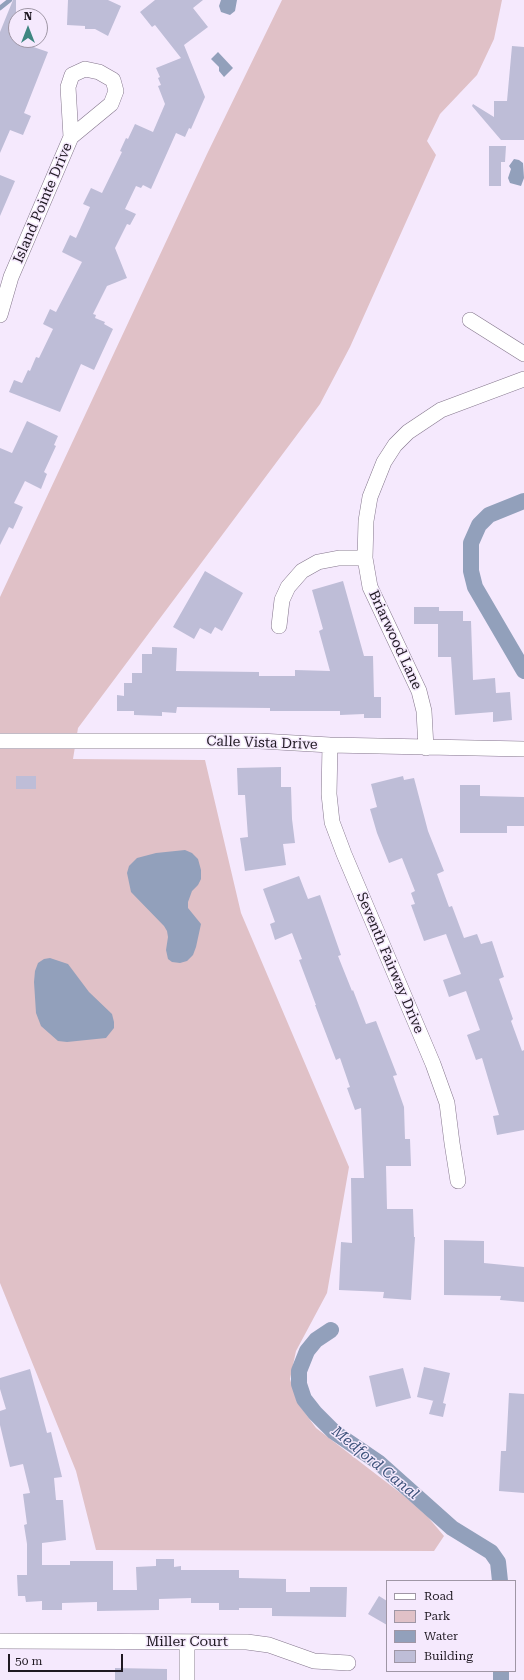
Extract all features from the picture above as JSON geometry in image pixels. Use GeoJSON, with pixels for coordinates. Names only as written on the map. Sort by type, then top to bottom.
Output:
{"type":"FeatureCollection","features":[{"type":"Feature","properties":{"kind":"street","name":"Island Pointe Drive"},"geometry":{"type":"LineString","coordinates":[[0,315],[11,278],[71,137]]}},
{"type":"Feature","properties":{"kind":"street"},"geometry":{"type":"LineString","coordinates":[[470,320],[524,354]]}},
{"type":"Feature","properties":{"kind":"street","name":"Briarwood Lane"},"geometry":{"type":"LineString","coordinates":[[426,748],[424,711],[419,691],[370,587],[365,558],[366,521],[370,497],[384,462],[395,445],[408,432],[441,410],[524,379]]}},
{"type":"Feature","properties":{"kind":"street"},"geometry":{"type":"LineString","coordinates":[[279,626],[282,600],[288,587],[302,571],[318,562],[339,558],[365,558]]}},
{"type":"Feature","properties":{"kind":"street","name":"Calle Vista Drive"},"geometry":{"type":"LineString","coordinates":[[0,741],[260,741],[330,746],[524,749]]}},
{"type":"Feature","properties":{"kind":"street","name":"Seventh Fairway Drive"},"geometry":{"type":"LineString","coordinates":[[330,746],[329,794],[332,822],[344,854],[433,1064],[447,1103],[458,1181]]}},
{"type":"Feature","properties":{"kind":"street","name":"Miller Court"},"geometry":{"type":"LineString","coordinates":[[0,1641],[246,1642],[269,1645],[314,1661],[348,1663]]}},
{"type":"Feature","properties":{"kind":"street"},"geometry":{"type":"LineString","coordinates":[[187,1642],[187,1680]]}},
{"type":"Feature","properties":{"kind":"green space"},"geometry":{"type":"Polygon","coordinates":[[[282,0],[502,0],[494,39],[477,75],[440,114],[427,141],[436,155],[350,347],[320,404],[78,728],[73,759],[205,760],[241,913],[349,1167],[327,1293],[296,1351],[290,1379],[297,1402],[316,1428],[403,1495],[427,1516],[444,1536],[434,1551],[96,1550],[76,1471],[0,1283],[0,597],[207,154],[282,0]]]}},
{"type":"Feature","properties":{"kind":"water"},"geometry":{"type":"Polygon","coordinates":[[[221,0],[237,0],[235,11],[230,15],[221,12],[219,6],[221,0]]]}},
{"type":"Feature","properties":{"kind":"water"},"geometry":{"type":"Polygon","coordinates":[[[218,52],[233,68],[224,77],[219,71],[219,67],[211,59],[218,52]]]}},
{"type":"Feature","properties":{"kind":"water"},"geometry":{"type":"Polygon","coordinates":[[[514,159],[523,163],[524,178],[521,186],[510,183],[508,178],[511,169],[509,166],[514,159]]]}},
{"type":"Feature","properties":{"kind":"water"},"geometry":{"type":"Polygon","coordinates":[[[185,850],[192,853],[198,859],[201,870],[201,879],[192,891],[188,902],[188,908],[201,924],[193,955],[187,961],[180,963],[172,962],[168,959],[166,950],[168,937],[167,931],[131,892],[127,873],[129,866],[137,858],[156,853],[185,850]]]}},
{"type":"Feature","properties":{"kind":"water"},"geometry":{"type":"Polygon","coordinates":[[[50,958],[68,964],[89,992],[112,1014],[114,1028],[106,1038],[67,1042],[58,1041],[41,1026],[36,1013],[34,982],[35,971],[38,963],[44,959],[50,958]]]}},
{"type":"Feature","properties":{"kind":"building"},"geometry":{"type":"Polygon","coordinates":[[[13,0],[16,0],[16,8],[10,8],[13,0]]]}},
{"type":"Feature","properties":{"kind":"building"},"geometry":{"type":"Polygon","coordinates":[[[68,0],[108,0],[121,6],[108,36],[95,29],[85,29],[85,26],[67,25],[68,0]]]}},
{"type":"Feature","properties":{"kind":"building"},"geometry":{"type":"Polygon","coordinates":[[[155,0],[203,0],[193,8],[208,27],[184,45],[205,97],[191,129],[189,128],[185,137],[176,133],[151,189],[143,185],[141,188],[136,186],[125,209],[136,214],[130,225],[127,224],[115,248],[127,278],[107,286],[93,314],[96,315],[95,318],[105,322],[104,324],[113,329],[94,370],[81,364],[60,412],[9,392],[14,380],[22,383],[28,370],[30,371],[36,357],[39,358],[53,329],[43,324],[50,309],[56,312],[82,262],[62,252],[70,235],[76,238],[90,207],[83,204],[91,188],[102,193],[122,152],[120,151],[126,138],[128,139],[135,124],[153,132],[165,104],[158,86],[161,85],[158,78],[160,77],[156,68],[181,58],[155,25],[152,27],[140,12],[155,0]]]}},
{"type":"Feature","properties":{"kind":"building"},"geometry":{"type":"Polygon","coordinates":[[[8,12],[8,48],[36,48],[48,52],[24,113],[31,116],[23,135],[10,130],[0,153],[0,32],[8,12]]]}},
{"type":"Feature","properties":{"kind":"building"},"geometry":{"type":"Polygon","coordinates":[[[512,46],[524,47],[524,140],[501,140],[472,106],[473,104],[494,117],[494,101],[507,101],[512,46]]]}},
{"type":"Feature","properties":{"kind":"building"},"geometry":{"type":"Polygon","coordinates":[[[489,146],[506,146],[505,162],[501,162],[501,186],[489,186],[489,146]]]}},
{"type":"Feature","properties":{"kind":"building"},"geometry":{"type":"Polygon","coordinates":[[[0,175],[15,181],[0,216],[0,175]]]}},
{"type":"Feature","properties":{"kind":"building"},"geometry":{"type":"Polygon","coordinates":[[[27,421],[58,436],[54,445],[56,446],[44,472],[47,474],[41,489],[25,481],[14,503],[23,507],[13,529],[9,527],[0,545],[0,448],[12,453],[27,421]]]}},
{"type":"Feature","properties":{"kind":"building"},"geometry":{"type":"Polygon","coordinates":[[[205,571],[243,593],[222,631],[215,627],[211,634],[200,628],[194,639],[173,627],[205,571]]]}},
{"type":"Feature","properties":{"kind":"building"},"geometry":{"type":"Polygon","coordinates":[[[343,581],[364,656],[373,656],[374,697],[381,697],[381,718],[364,718],[364,714],[340,715],[340,711],[270,711],[270,708],[177,707],[176,713],[162,712],[162,716],[134,715],[134,711],[117,711],[117,695],[124,696],[124,683],[132,683],[132,673],[142,673],[142,654],[152,654],[152,647],[177,648],[176,671],[259,672],[259,676],[295,676],[295,670],[330,671],[319,631],[323,629],[312,590],[343,581]]]}},
{"type":"Feature","properties":{"kind":"building"},"geometry":{"type":"Polygon","coordinates":[[[414,607],[439,607],[439,611],[463,611],[463,621],[471,621],[473,680],[495,678],[496,693],[510,692],[512,720],[493,722],[493,712],[455,715],[451,657],[438,657],[438,624],[414,624],[414,607]]]}},
{"type":"Feature","properties":{"kind":"building"},"geometry":{"type":"Polygon","coordinates":[[[281,767],[281,787],[291,787],[292,819],[295,843],[283,844],[286,865],[245,871],[240,838],[248,837],[245,795],[238,795],[237,768],[281,767]]]}},
{"type":"Feature","properties":{"kind":"building"},"geometry":{"type":"Polygon","coordinates":[[[16,776],[36,776],[36,789],[16,789],[16,776]]]}},
{"type":"Feature","properties":{"kind":"building"},"geometry":{"type":"Polygon","coordinates":[[[403,776],[404,780],[414,778],[428,831],[444,871],[437,874],[449,907],[452,906],[464,938],[477,934],[481,944],[492,941],[504,977],[499,979],[513,1019],[511,1021],[522,1051],[524,1050],[524,1130],[497,1135],[493,1116],[499,1115],[482,1058],[476,1060],[467,1035],[480,1030],[466,991],[449,997],[443,980],[461,974],[446,934],[424,941],[411,905],[415,904],[411,893],[415,891],[402,858],[389,863],[377,833],[370,809],[377,807],[371,784],[403,776]]]}},
{"type":"Feature","properties":{"kind":"building"},"geometry":{"type":"Polygon","coordinates":[[[460,785],[480,785],[480,796],[524,797],[524,826],[507,826],[507,833],[460,833],[460,785]]]}},
{"type":"Feature","properties":{"kind":"building"},"geometry":{"type":"Polygon","coordinates":[[[299,876],[308,899],[320,895],[341,955],[338,956],[366,1024],[376,1021],[397,1075],[393,1076],[404,1107],[405,1139],[410,1139],[411,1166],[386,1166],[387,1209],[413,1209],[415,1237],[411,1300],[383,1298],[384,1292],[339,1290],[341,1242],[352,1243],[351,1178],[364,1178],[361,1108],[355,1110],[347,1088],[350,1087],[340,1058],[336,1060],[299,960],[302,959],[292,933],[275,940],[270,924],[275,922],[263,889],[299,876]]]}},
{"type":"Feature","properties":{"kind":"building"},"geometry":{"type":"Polygon","coordinates":[[[444,1240],[484,1241],[484,1263],[524,1267],[524,1302],[500,1300],[501,1296],[444,1295],[444,1240]]]}},
{"type":"Feature","properties":{"kind":"building"},"geometry":{"type":"Polygon","coordinates":[[[424,1367],[450,1373],[443,1403],[446,1404],[443,1417],[429,1414],[434,1401],[417,1397],[424,1367]]]}},
{"type":"Feature","properties":{"kind":"building"},"geometry":{"type":"Polygon","coordinates":[[[403,1368],[411,1398],[376,1407],[369,1376],[403,1368]]]}},
{"type":"Feature","properties":{"kind":"building"},"geometry":{"type":"Polygon","coordinates":[[[30,1369],[47,1433],[51,1432],[62,1477],[54,1478],[56,1500],[63,1500],[66,1540],[42,1543],[42,1565],[70,1565],[70,1561],[113,1561],[113,1590],[137,1590],[136,1567],[156,1566],[156,1559],[174,1559],[174,1567],[181,1566],[181,1570],[239,1570],[239,1578],[286,1579],[286,1592],[310,1592],[310,1587],[347,1587],[346,1617],[272,1616],[272,1608],[239,1608],[239,1610],[219,1610],[219,1603],[191,1603],[191,1598],[159,1599],[159,1610],[97,1611],[97,1602],[62,1603],[62,1610],[42,1610],[42,1601],[26,1602],[25,1596],[18,1596],[17,1575],[27,1575],[27,1544],[24,1525],[27,1524],[23,1494],[30,1493],[23,1464],[10,1467],[0,1425],[0,1411],[6,1409],[0,1389],[0,1378],[30,1369]]]}},
{"type":"Feature","properties":{"kind":"building"},"geometry":{"type":"Polygon","coordinates":[[[509,1393],[524,1394],[524,1493],[499,1491],[501,1451],[506,1451],[509,1393]]]}},
{"type":"Feature","properties":{"kind":"building"},"geometry":{"type":"Polygon","coordinates":[[[379,1596],[386,1600],[386,1624],[368,1614],[379,1596]]]}},
{"type":"Feature","properties":{"kind":"building"},"geometry":{"type":"Polygon","coordinates":[[[115,1668],[167,1669],[167,1680],[115,1680],[115,1668]]]}},
{"type":"Feature","properties":{"kind":"waterway"},"geometry":{"type":"LineString","coordinates":[[0,8],[10,0]]}},
{"type":"Feature","properties":{"kind":"waterway","name":"Medford Canal"},"geometry":{"type":"LineString","coordinates":[[524,501],[489,515],[479,525],[471,543],[471,571],[475,587],[524,671]]}},
{"type":"Feature","properties":{"kind":"waterway","name":"Medford Canal"},"geometry":{"type":"LineString","coordinates":[[331,1330],[316,1340],[307,1351],[299,1371],[299,1384],[304,1399],[315,1413],[334,1432],[378,1462],[452,1528],[491,1552],[498,1562],[500,1580]]}},
{"type":"Feature","properties":{"kind":"waterway","name":"Medford Canal"},"geometry":{"type":"LineString","coordinates":[[501,1672],[501,1680]]}}]}
